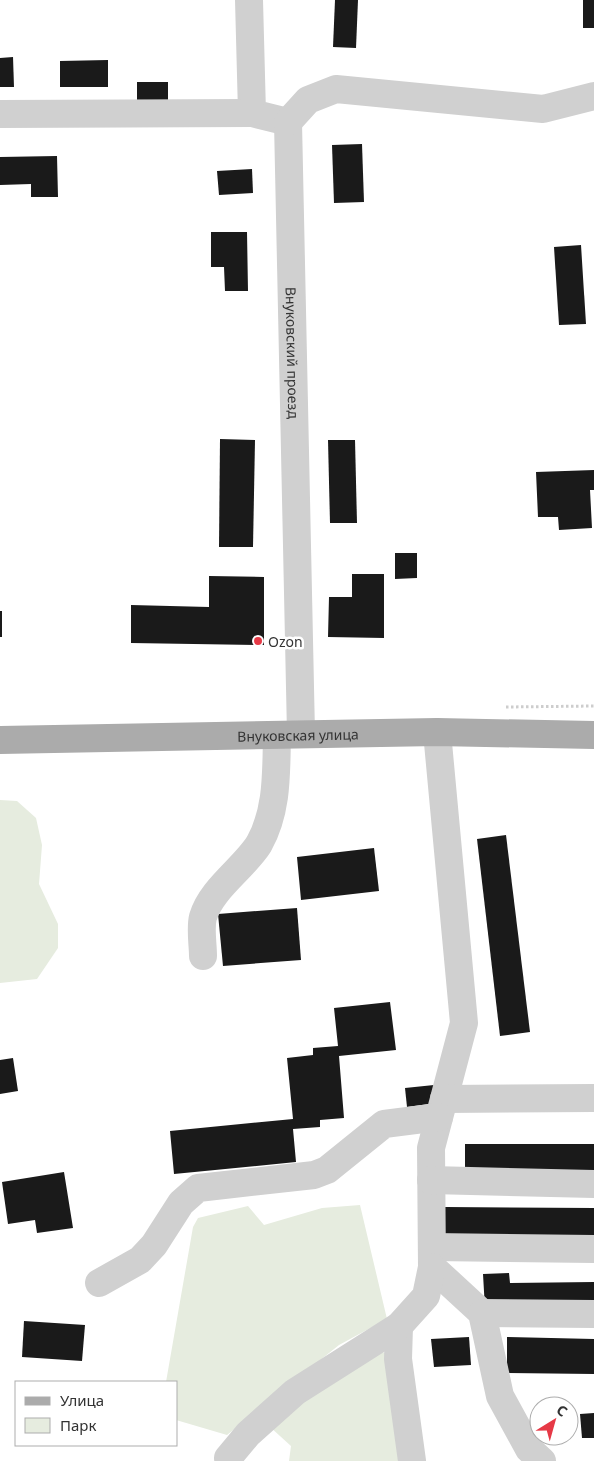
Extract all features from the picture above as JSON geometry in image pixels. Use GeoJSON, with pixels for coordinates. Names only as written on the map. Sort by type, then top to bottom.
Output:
{"type":"FeatureCollection","features":[{"type":"Feature","properties":{"kind":"main road","name":"Внуковская улица"},"geometry":{"type":"LineString","coordinates":[[0,740],[437,732],[594,735]]}},
{"type":"Feature","properties":{"kind":"street"},"geometry":{"type":"LineString","coordinates":[[249,0],[252,113]]}},
{"type":"Feature","properties":{"kind":"street"},"geometry":{"type":"LineString","coordinates":[[0,114],[252,113],[288,122],[308,100],[336,89],[543,109],[594,96]]}},
{"type":"Feature","properties":{"kind":"street","name":"Внуковский проезд"},"geometry":{"type":"LineString","coordinates":[[203,956],[203,918],[211,901],[258,844],[267,825],[289,734],[288,122]]}},
{"type":"Feature","properties":{"kind":"street"},"geometry":{"type":"LineString","coordinates":[[228,1458],[248,1434],[295,1392],[399,1326],[426,1296],[432,1257],[431,1148],[464,1023],[437,732]]}},
{"type":"Feature","properties":{"kind":"street"},"geometry":{"type":"LineString","coordinates":[[99,1283],[140,1260],[154,1246],[181,1204],[198,1188],[314,1175],[327,1170],[384,1124],[442,1108],[594,1098]]}},
{"type":"Feature","properties":{"kind":"street"},"geometry":{"type":"LineString","coordinates":[[431,1180],[594,1184]]}},
{"type":"Feature","properties":{"kind":"street"},"geometry":{"type":"LineString","coordinates":[[432,1257],[594,1249]]}},
{"type":"Feature","properties":{"kind":"street"},"geometry":{"type":"LineString","coordinates":[[432,1257],[482,1313],[500,1396],[529,1449],[542,1461]]}},
{"type":"Feature","properties":{"kind":"street"},"geometry":{"type":"LineString","coordinates":[[482,1313],[594,1314]]}},
{"type":"Feature","properties":{"kind":"street"},"geometry":{"type":"LineString","coordinates":[[399,1326],[398,1359],[412,1461]]}},
{"type":"Feature","properties":{"kind":"green space"},"geometry":{"type":"Polygon","coordinates":[[[0,800],[17,801],[36,818],[42,845],[39,884],[58,924],[58,948],[37,979],[0,983],[0,800]]]}},
{"type":"Feature","properties":{"kind":"green space"},"geometry":{"type":"Polygon","coordinates":[[[360,1205],[387,1319],[339,1345],[227,1435],[178,1421],[178,1381],[166,1381],[193,1227],[198,1218],[248,1206],[264,1225],[322,1208],[360,1205]]]}},
{"type":"Feature","properties":{"kind":"green space"},"geometry":{"type":"Polygon","coordinates":[[[382,1352],[391,1355],[399,1461],[289,1461],[291,1446],[269,1426],[315,1388],[382,1352]]]}},
{"type":"Feature","properties":{"kind":"building"},"geometry":{"type":"Polygon","coordinates":[[[335,0],[358,0],[356,48],[333,47],[335,0]]]}},
{"type":"Feature","properties":{"kind":"building"},"geometry":{"type":"Polygon","coordinates":[[[583,0],[594,0],[594,28],[583,28],[583,0]]]}},
{"type":"Feature","properties":{"kind":"building"},"geometry":{"type":"Polygon","coordinates":[[[13,57],[14,87],[0,87],[0,58],[13,57]]]}},
{"type":"Feature","properties":{"kind":"building"},"geometry":{"type":"Polygon","coordinates":[[[108,60],[108,87],[60,87],[60,61],[108,60]]]}},
{"type":"Feature","properties":{"kind":"building"},"geometry":{"type":"Polygon","coordinates":[[[137,82],[168,82],[168,102],[137,103],[137,82]]]}},
{"type":"Feature","properties":{"kind":"building"},"geometry":{"type":"Polygon","coordinates":[[[362,144],[364,202],[334,203],[332,145],[362,144]]]}},
{"type":"Feature","properties":{"kind":"building"},"geometry":{"type":"Polygon","coordinates":[[[57,156],[58,197],[31,197],[31,184],[0,185],[0,157],[57,156]]]}},
{"type":"Feature","properties":{"kind":"building"},"geometry":{"type":"Polygon","coordinates":[[[252,169],[253,193],[219,195],[217,171],[252,169]]]}},
{"type":"Feature","properties":{"kind":"building"},"geometry":{"type":"Polygon","coordinates":[[[211,232],[247,232],[248,291],[225,291],[224,267],[211,267],[211,232]]]}},
{"type":"Feature","properties":{"kind":"building"},"geometry":{"type":"Polygon","coordinates":[[[581,245],[586,324],[559,325],[554,247],[581,245]]]}},
{"type":"Feature","properties":{"kind":"building"},"geometry":{"type":"Polygon","coordinates":[[[220,439],[255,440],[253,547],[219,547],[220,439]]]}},
{"type":"Feature","properties":{"kind":"building"},"geometry":{"type":"Polygon","coordinates":[[[328,440],[355,440],[357,523],[330,523],[328,440]]]}},
{"type":"Feature","properties":{"kind":"building"},"geometry":{"type":"Polygon","coordinates":[[[594,470],[594,490],[590,490],[592,528],[559,530],[558,517],[538,517],[536,472],[594,470]]]}},
{"type":"Feature","properties":{"kind":"building"},"geometry":{"type":"Polygon","coordinates":[[[395,553],[417,553],[417,578],[395,579],[395,553]]]}},
{"type":"Feature","properties":{"kind":"building"},"geometry":{"type":"Polygon","coordinates":[[[352,574],[384,574],[384,638],[328,637],[329,597],[352,597],[352,574]]]}},
{"type":"Feature","properties":{"kind":"building"},"geometry":{"type":"Polygon","coordinates":[[[209,576],[264,577],[264,645],[131,643],[131,605],[209,607],[209,576]]]}},
{"type":"Feature","properties":{"kind":"building"},"geometry":{"type":"Polygon","coordinates":[[[0,611],[2,611],[2,637],[0,637],[0,611]]]}},
{"type":"Feature","properties":{"kind":"building"},"geometry":{"type":"Polygon","coordinates":[[[506,835],[530,1032],[500,1036],[477,839],[506,835]]]}},
{"type":"Feature","properties":{"kind":"building"},"geometry":{"type":"Polygon","coordinates":[[[374,848],[379,891],[301,900],[297,857],[374,848]]]}},
{"type":"Feature","properties":{"kind":"building"},"geometry":{"type":"Polygon","coordinates":[[[297,908],[301,960],[223,966],[218,914],[297,908]]]}},
{"type":"Feature","properties":{"kind":"building"},"geometry":{"type":"Polygon","coordinates":[[[390,1002],[396,1050],[339,1056],[344,1118],[320,1120],[320,1127],[293,1129],[296,1162],[174,1174],[170,1131],[293,1119],[287,1058],[313,1055],[313,1048],[338,1046],[334,1008],[390,1002]]]}},
{"type":"Feature","properties":{"kind":"building"},"geometry":{"type":"Polygon","coordinates":[[[13,1058],[18,1091],[0,1094],[0,1060],[13,1058]]]}},
{"type":"Feature","properties":{"kind":"building"},"geometry":{"type":"Polygon","coordinates":[[[434,1085],[436,1103],[407,1107],[405,1088],[434,1085]]]}},
{"type":"Feature","properties":{"kind":"building"},"geometry":{"type":"Polygon","coordinates":[[[465,1144],[594,1144],[594,1176],[465,1176],[465,1144]]]}},
{"type":"Feature","properties":{"kind":"building"},"geometry":{"type":"Polygon","coordinates":[[[64,1172],[73,1228],[37,1233],[35,1220],[8,1224],[2,1182],[64,1172]]]}},
{"type":"Feature","properties":{"kind":"building"},"geometry":{"type":"Polygon","coordinates":[[[445,1207],[594,1208],[594,1239],[445,1238],[445,1207]]]}},
{"type":"Feature","properties":{"kind":"building"},"geometry":{"type":"Polygon","coordinates":[[[509,1273],[510,1283],[594,1282],[594,1308],[485,1309],[483,1274],[509,1273]]]}},
{"type":"Feature","properties":{"kind":"building"},"geometry":{"type":"Polygon","coordinates":[[[24,1321],[85,1325],[82,1361],[22,1357],[24,1321]]]}},
{"type":"Feature","properties":{"kind":"building"},"geometry":{"type":"Polygon","coordinates":[[[469,1337],[471,1365],[434,1367],[431,1339],[469,1337]]]}},
{"type":"Feature","properties":{"kind":"building"},"geometry":{"type":"Polygon","coordinates":[[[507,1337],[594,1339],[594,1374],[507,1373],[507,1337]]]}},
{"type":"Feature","properties":{"kind":"building"},"geometry":{"type":"Polygon","coordinates":[[[594,1413],[594,1438],[582,1438],[580,1414],[594,1413]]]}},
{"type":"Feature","properties":{"kind":"place","name":"Ozon"},"geometry":{"type":"Point","coordinates":[258,641]}}]}
